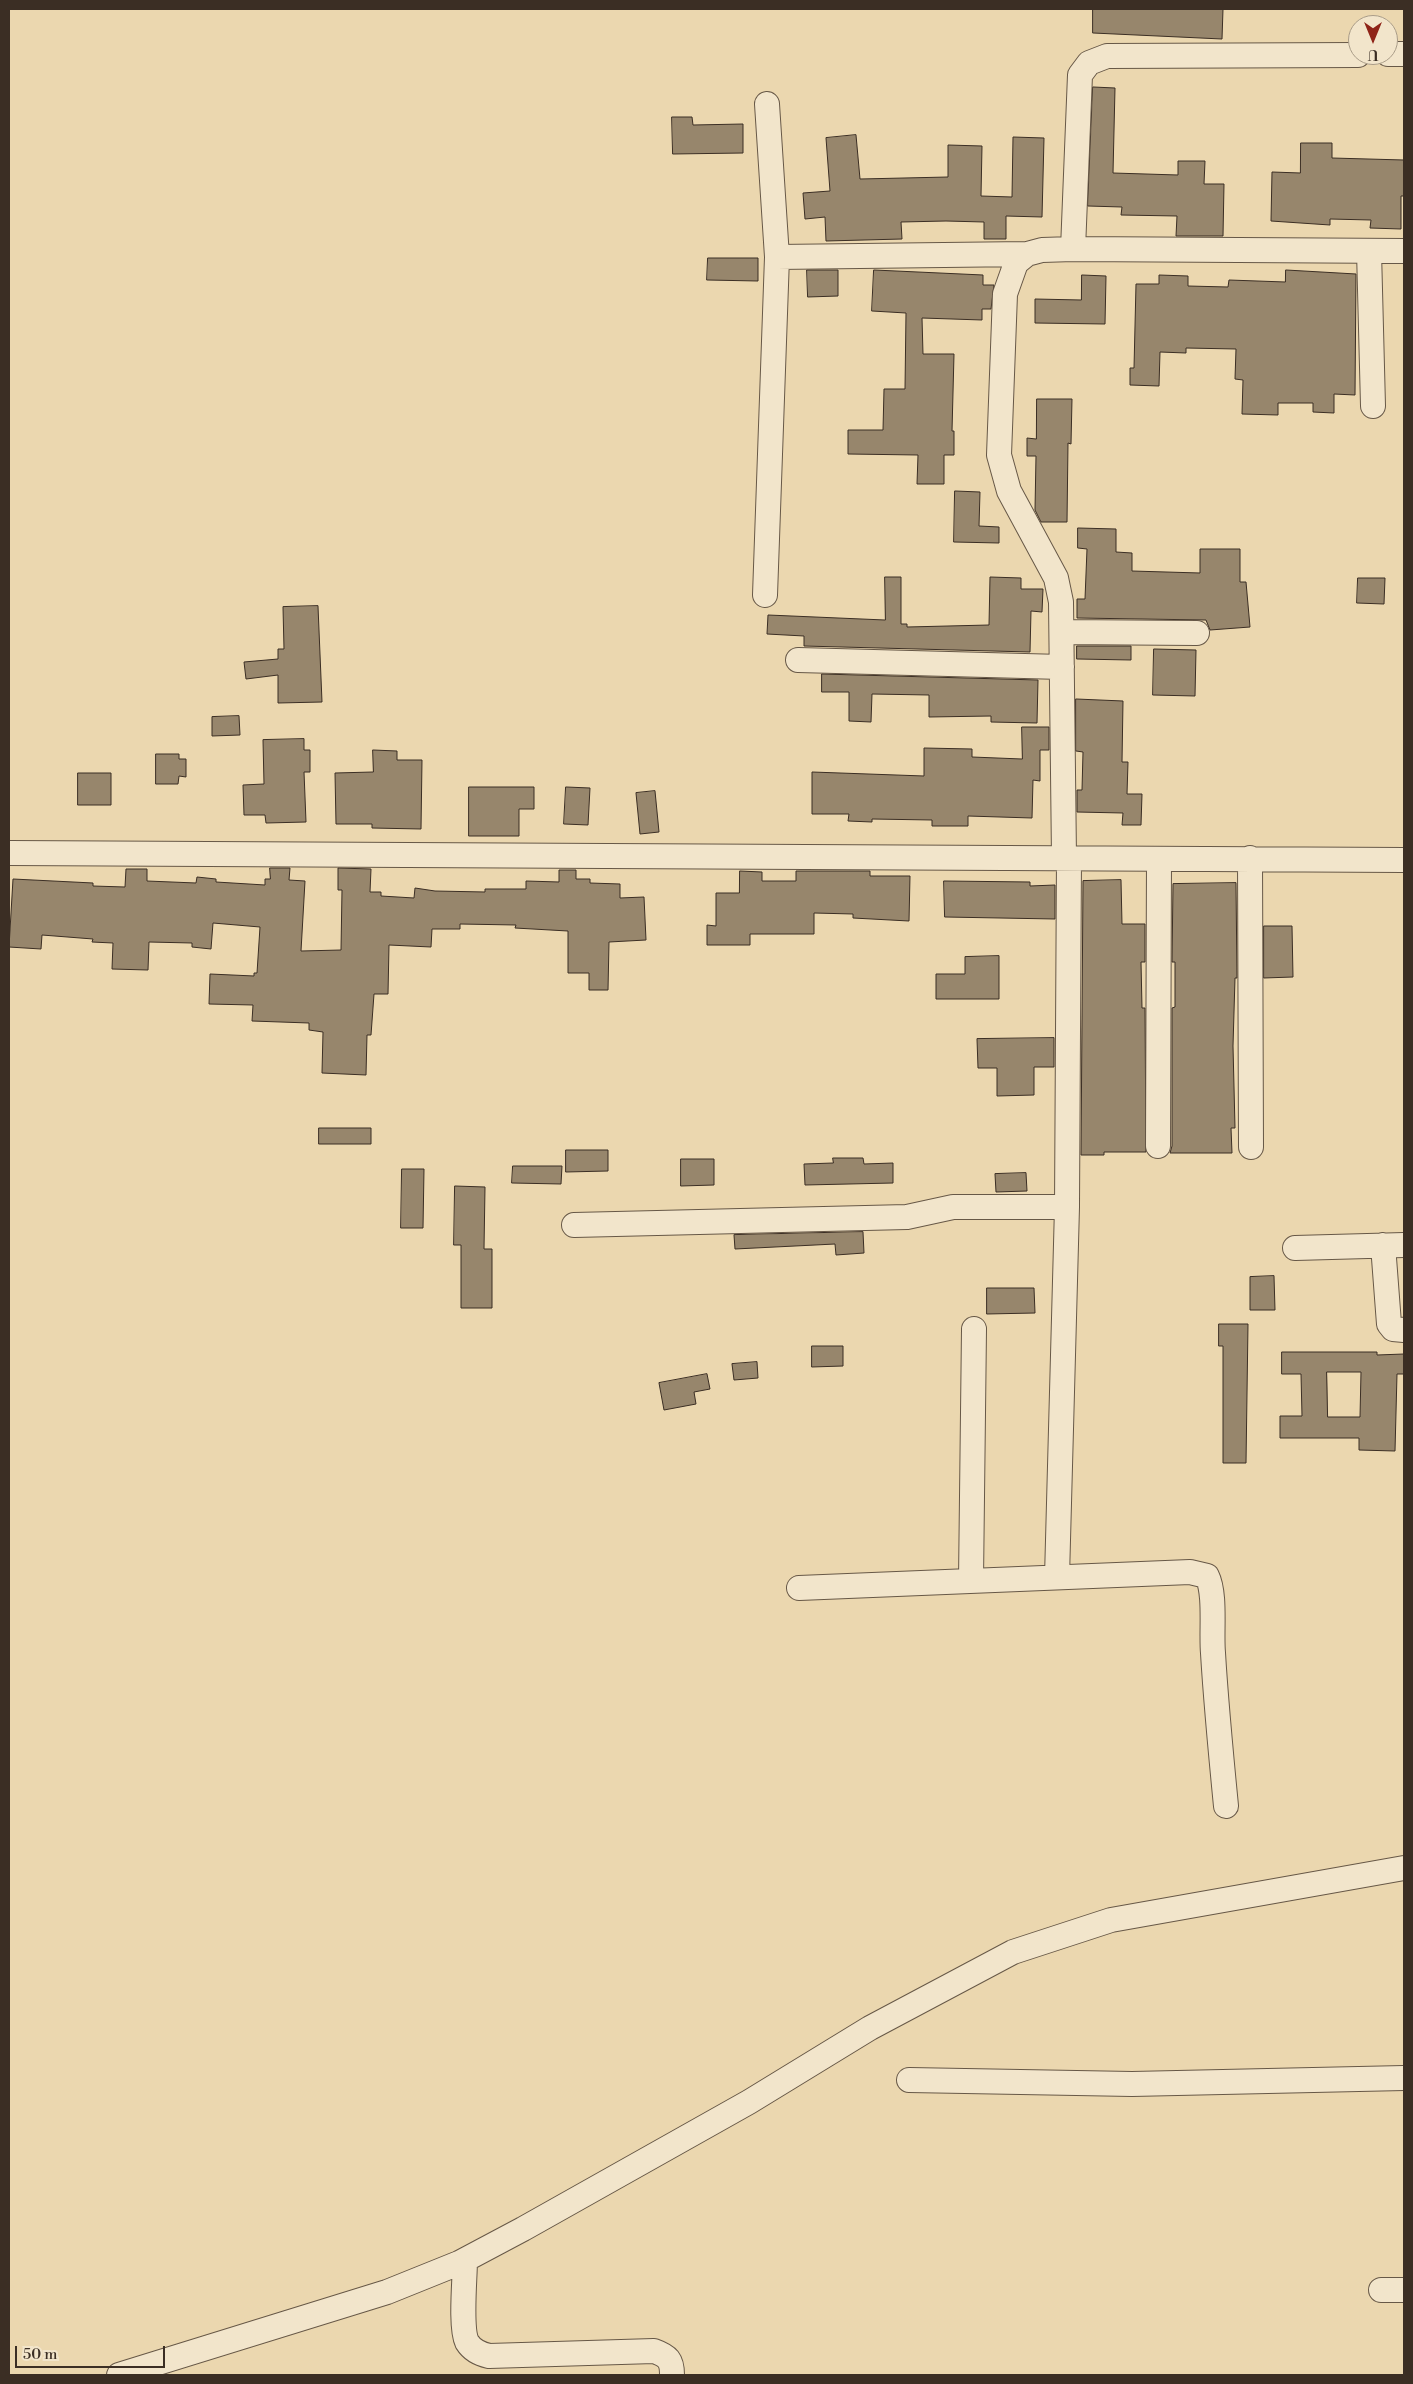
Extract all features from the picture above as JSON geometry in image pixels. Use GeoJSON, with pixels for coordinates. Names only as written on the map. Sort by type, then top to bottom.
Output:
{"type":"FeatureCollection","features":[{"type":"Feature","properties":{"kind":"street"},"geometry":{"type":"LineString","coordinates":[[1073,249],[1080,75],[1090,63],[1107,56],[1348,55]]}},
{"type":"Feature","properties":{"kind":"street"},"geometry":{"type":"LineString","coordinates":[[765,595],[777,257],[767,104]]}},
{"type":"Feature","properties":{"kind":"street"},"geometry":{"type":"LineString","coordinates":[[777,257],[1027,254],[1042,250],[1073,249],[1404,251]]}},
{"type":"Feature","properties":{"kind":"street"},"geometry":{"type":"LineString","coordinates":[[1369,251],[1373,406]]}},
{"type":"Feature","properties":{"kind":"street"},"geometry":{"type":"LineString","coordinates":[[1027,254],[1016,263],[1005,294],[999,455],[1009,491],[1056,578],[1062,602],[1067,858],[1067,1207],[1058,1576]]}},
{"type":"Feature","properties":{"kind":"street"},"geometry":{"type":"LineString","coordinates":[[1062,632],[1196,633]]}},
{"type":"Feature","properties":{"kind":"street"},"geometry":{"type":"LineString","coordinates":[[798,660],[1062,667]]}},
{"type":"Feature","properties":{"kind":"street"},"geometry":{"type":"LineString","coordinates":[[9,853],[1404,860]]}},
{"type":"Feature","properties":{"kind":"street"},"geometry":{"type":"LineString","coordinates":[[1158,1146],[1159,858]]}},
{"type":"Feature","properties":{"kind":"street"},"geometry":{"type":"LineString","coordinates":[[1250,858],[1251,1147]]}},
{"type":"Feature","properties":{"kind":"street"},"geometry":{"type":"LineString","coordinates":[[574,1225],[907,1217],[953,1207],[1067,1207]]}},
{"type":"Feature","properties":{"kind":"street"},"geometry":{"type":"LineString","coordinates":[[1295,1248],[1394,1245],[1389,1324],[1393,1329],[1404,1330]]}},
{"type":"Feature","properties":{"kind":"street"},"geometry":{"type":"LineString","coordinates":[[971,1580],[974,1329]]}},
{"type":"Feature","properties":{"kind":"street"},"geometry":{"type":"LineString","coordinates":[[799,1588],[1190,1572],[1206,1576],[1210,1582],[1211,1593],[1212,1652],[1226,1806]]}},
{"type":"Feature","properties":{"kind":"street"},"geometry":{"type":"LineString","coordinates":[[119,2375],[387,2292],[421,2280],[465,2260],[749,2102],[870,2028],[1013,1952],[1112,1920],[1404,1868]]}},
{"type":"Feature","properties":{"kind":"street"},"geometry":{"type":"LineString","coordinates":[[909,2080],[1132,2084],[1404,2078]]}},
{"type":"Feature","properties":{"kind":"street"},"geometry":{"type":"LineString","coordinates":[[465,2260],[464,2329],[466,2341],[479,2353],[489,2356],[654,2351],[667,2356],[672,2363],[672,2375]]}},
{"type":"Feature","properties":{"kind":"street"},"geometry":{"type":"LineString","coordinates":[[1381,2290],[1404,2290]]}},
{"type":"Feature","properties":{"kind":"building"},"geometry":{"type":"Polygon","coordinates":[[[1093,9],[1223,9],[1222,39],[1093,33],[1093,9]]]}},
{"type":"Feature","properties":{"kind":"building"},"geometry":{"type":"Polygon","coordinates":[[[1093,87],[1115,88],[1113,173],[1178,175],[1178,161],[1205,161],[1204,184],[1224,184],[1223,236],[1176,236],[1177,216],[1121,215],[1122,207],[1088,206],[1093,87]]]}},
{"type":"Feature","properties":{"kind":"building"},"geometry":{"type":"Polygon","coordinates":[[[672,117],[692,117],[693,125],[743,124],[743,153],[673,154],[672,117]]]}},
{"type":"Feature","properties":{"kind":"building"},"geometry":{"type":"Polygon","coordinates":[[[856,135],[860,179],[948,177],[948,145],[982,146],[981,196],[1012,197],[1013,137],[1044,138],[1042,217],[1006,216],[1006,239],[984,239],[984,222],[946,221],[901,222],[902,239],[826,241],[825,217],[805,219],[803,193],[830,191],[826,138],[856,135]]]}},
{"type":"Feature","properties":{"kind":"building"},"geometry":{"type":"Polygon","coordinates":[[[1301,143],[1332,143],[1332,158],[1404,160],[1404,196],[1401,196],[1401,229],[1370,228],[1371,220],[1330,219],[1330,225],[1271,221],[1272,172],[1300,173],[1301,143]]]}},
{"type":"Feature","properties":{"kind":"building"},"geometry":{"type":"Polygon","coordinates":[[[708,258],[758,258],[758,281],[707,280],[708,258]]]}},
{"type":"Feature","properties":{"kind":"building"},"geometry":{"type":"Polygon","coordinates":[[[807,270],[838,270],[838,296],[808,297],[807,270]]]}},
{"type":"Feature","properties":{"kind":"building"},"geometry":{"type":"Polygon","coordinates":[[[874,270],[983,275],[983,285],[994,285],[991,309],[982,309],[982,320],[922,318],[923,354],[954,354],[952,431],[954,431],[954,455],[944,455],[944,484],[917,484],[918,455],[848,454],[848,430],[883,430],[884,389],[905,389],[906,313],[872,311],[874,270]]]}},
{"type":"Feature","properties":{"kind":"building"},"geometry":{"type":"Polygon","coordinates":[[[1286,270],[1356,274],[1355,395],[1334,394],[1334,413],[1313,412],[1313,403],[1278,403],[1278,415],[1242,414],[1243,380],[1235,379],[1236,349],[1186,348],[1186,353],[1160,352],[1159,386],[1130,385],[1130,368],[1134,368],[1136,284],[1159,284],[1159,275],[1188,276],[1188,286],[1228,287],[1229,280],[1285,282],[1286,270]]]}},
{"type":"Feature","properties":{"kind":"building"},"geometry":{"type":"Polygon","coordinates":[[[1082,275],[1106,276],[1105,324],[1035,323],[1035,299],[1081,300],[1082,275]]]}},
{"type":"Feature","properties":{"kind":"building"},"geometry":{"type":"Polygon","coordinates":[[[1037,399],[1072,399],[1071,444],[1068,443],[1067,522],[1041,522],[1035,510],[1036,456],[1027,456],[1027,438],[1036,439],[1037,399]]]}},
{"type":"Feature","properties":{"kind":"building"},"geometry":{"type":"Polygon","coordinates":[[[955,491],[980,492],[979,526],[999,527],[999,543],[954,542],[955,491]]]}},
{"type":"Feature","properties":{"kind":"building"},"geometry":{"type":"Polygon","coordinates":[[[1078,528],[1116,529],[1116,552],[1132,553],[1132,571],[1200,573],[1200,549],[1240,549],[1240,582],[1246,582],[1250,627],[1210,630],[1206,620],[1077,618],[1077,599],[1085,599],[1087,549],[1078,548],[1078,528]]]}},
{"type":"Feature","properties":{"kind":"building"},"geometry":{"type":"Polygon","coordinates":[[[885,577],[901,577],[901,624],[907,624],[907,627],[989,625],[990,577],[1021,578],[1021,589],[1043,589],[1042,612],[1031,611],[1030,652],[804,646],[804,636],[767,634],[768,615],[885,620],[885,577]]]}},
{"type":"Feature","properties":{"kind":"building"},"geometry":{"type":"Polygon","coordinates":[[[1358,578],[1385,578],[1384,604],[1357,603],[1358,578]]]}},
{"type":"Feature","properties":{"kind":"building"},"geometry":{"type":"Polygon","coordinates":[[[318,606],[322,702],[278,703],[278,675],[246,679],[244,662],[278,659],[278,649],[284,649],[283,607],[318,606]]]}},
{"type":"Feature","properties":{"kind":"building"},"geometry":{"type":"Polygon","coordinates":[[[1077,646],[1131,646],[1131,660],[1077,659],[1077,646]]]}},
{"type":"Feature","properties":{"kind":"building"},"geometry":{"type":"Polygon","coordinates":[[[1154,649],[1196,650],[1195,696],[1153,695],[1154,649]]]}},
{"type":"Feature","properties":{"kind":"building"},"geometry":{"type":"Polygon","coordinates":[[[822,674],[1038,680],[1037,723],[991,722],[991,716],[929,717],[929,695],[872,694],[871,722],[849,721],[849,692],[822,692],[822,674]]]}},
{"type":"Feature","properties":{"kind":"building"},"geometry":{"type":"Polygon","coordinates":[[[1076,699],[1123,701],[1122,762],[1128,762],[1127,794],[1142,794],[1141,825],[1122,825],[1123,813],[1077,812],[1077,790],[1082,790],[1083,752],[1076,751],[1076,699]]]}},
{"type":"Feature","properties":{"kind":"building"},"geometry":{"type":"Polygon","coordinates":[[[239,716],[240,735],[212,736],[212,717],[239,716]]]}},
{"type":"Feature","properties":{"kind":"building"},"geometry":{"type":"Polygon","coordinates":[[[1022,727],[1049,727],[1049,750],[1040,750],[1040,781],[1033,780],[1032,818],[968,816],[968,826],[932,826],[932,820],[872,819],[872,822],[848,821],[849,814],[812,814],[812,772],[924,776],[924,748],[972,749],[972,757],[1022,759],[1022,727]]]}},
{"type":"Feature","properties":{"kind":"building"},"geometry":{"type":"Polygon","coordinates":[[[304,739],[304,750],[310,750],[310,772],[304,772],[306,822],[266,823],[265,815],[244,815],[243,785],[264,784],[263,740],[304,739]]]}},
{"type":"Feature","properties":{"kind":"building"},"geometry":{"type":"Polygon","coordinates":[[[373,750],[397,751],[397,760],[422,760],[421,829],[372,828],[372,824],[336,824],[335,773],[373,772],[373,750]]]}},
{"type":"Feature","properties":{"kind":"building"},"geometry":{"type":"Polygon","coordinates":[[[156,754],[179,754],[179,759],[186,759],[186,777],[179,776],[178,784],[156,784],[156,754]]]}},
{"type":"Feature","properties":{"kind":"building"},"geometry":{"type":"Polygon","coordinates":[[[78,773],[111,773],[111,805],[78,805],[78,773]]]}},
{"type":"Feature","properties":{"kind":"building"},"geometry":{"type":"Polygon","coordinates":[[[469,787],[534,787],[534,809],[519,809],[519,836],[469,836],[469,787]]]}},
{"type":"Feature","properties":{"kind":"building"},"geometry":{"type":"Polygon","coordinates":[[[566,787],[590,788],[588,825],[564,824],[566,787]]]}},
{"type":"Feature","properties":{"kind":"building"},"geometry":{"type":"Polygon","coordinates":[[[655,791],[659,832],[640,834],[636,793],[655,791]]]}},
{"type":"Feature","properties":{"kind":"building"},"geometry":{"type":"Polygon","coordinates":[[[270,868],[290,868],[289,880],[305,881],[301,951],[341,950],[342,890],[338,890],[338,868],[371,869],[370,892],[381,892],[381,896],[414,898],[415,888],[435,891],[485,892],[485,889],[526,889],[526,881],[559,882],[559,870],[576,870],[576,879],[590,879],[590,883],[620,884],[620,898],[644,897],[646,940],[609,942],[608,990],[589,990],[589,973],[568,973],[568,931],[515,928],[516,925],[460,924],[460,929],[432,929],[431,947],[389,945],[388,994],[374,994],[371,1035],[367,1035],[366,1075],[322,1073],[323,1032],[309,1030],[309,1023],[252,1021],[253,1005],[209,1004],[210,974],[254,976],[254,973],[257,973],[260,927],[213,923],[211,949],[192,947],[192,943],[149,942],[148,970],[112,969],[113,943],[92,942],[93,939],[42,935],[41,949],[9,947],[13,879],[93,883],[93,886],[125,887],[126,869],[147,869],[147,881],[196,883],[197,877],[216,879],[216,882],[265,885],[265,879],[270,879],[270,868]]]}},
{"type":"Feature","properties":{"kind":"building"},"geometry":{"type":"Polygon","coordinates":[[[740,871],[762,872],[762,881],[796,881],[796,871],[870,871],[870,876],[910,876],[909,921],[853,918],[853,914],[814,913],[814,934],[750,934],[750,945],[707,945],[707,925],[716,926],[716,893],[739,893],[740,871]]]}},
{"type":"Feature","properties":{"kind":"building"},"geometry":{"type":"Polygon","coordinates":[[[1121,880],[1122,924],[1145,924],[1145,962],[1141,962],[1142,1008],[1145,1008],[1146,1152],[1104,1152],[1104,1155],[1081,1155],[1083,881],[1121,880]]]}},
{"type":"Feature","properties":{"kind":"building"},"geometry":{"type":"Polygon","coordinates":[[[944,881],[1030,882],[1030,886],[1055,885],[1055,919],[945,917],[944,881]]]}},
{"type":"Feature","properties":{"kind":"building"},"geometry":{"type":"Polygon","coordinates":[[[1236,883],[1237,978],[1235,978],[1233,1046],[1235,1128],[1231,1128],[1232,1153],[1170,1153],[1172,1146],[1172,1008],[1175,1007],[1175,962],[1172,962],[1173,884],[1236,883]]]}},
{"type":"Feature","properties":{"kind":"building"},"geometry":{"type":"Polygon","coordinates":[[[1264,926],[1292,926],[1293,977],[1264,978],[1264,926]]]}},
{"type":"Feature","properties":{"kind":"building"},"geometry":{"type":"Polygon","coordinates":[[[999,956],[999,999],[936,999],[936,974],[965,974],[965,957],[999,956]]]}},
{"type":"Feature","properties":{"kind":"building"},"geometry":{"type":"Polygon","coordinates":[[[1054,1038],[1054,1067],[1034,1067],[1034,1095],[997,1096],[997,1068],[978,1068],[977,1039],[1054,1038]]]}},
{"type":"Feature","properties":{"kind":"building"},"geometry":{"type":"Polygon","coordinates":[[[319,1128],[371,1128],[371,1144],[319,1144],[319,1128]]]}},
{"type":"Feature","properties":{"kind":"building"},"geometry":{"type":"Polygon","coordinates":[[[566,1150],[608,1150],[608,1171],[566,1172],[566,1150]]]}},
{"type":"Feature","properties":{"kind":"building"},"geometry":{"type":"Polygon","coordinates":[[[833,1158],[863,1158],[864,1164],[893,1163],[893,1183],[805,1185],[804,1164],[833,1163],[833,1158]]]}},
{"type":"Feature","properties":{"kind":"building"},"geometry":{"type":"Polygon","coordinates":[[[681,1159],[714,1159],[714,1185],[681,1186],[681,1159]]]}},
{"type":"Feature","properties":{"kind":"building"},"geometry":{"type":"Polygon","coordinates":[[[513,1166],[562,1166],[561,1184],[512,1183],[513,1166]]]}},
{"type":"Feature","properties":{"kind":"building"},"geometry":{"type":"Polygon","coordinates":[[[402,1169],[424,1169],[423,1228],[401,1228],[402,1169]]]}},
{"type":"Feature","properties":{"kind":"building"},"geometry":{"type":"Polygon","coordinates":[[[1026,1173],[1027,1191],[996,1192],[995,1174],[1026,1173]]]}},
{"type":"Feature","properties":{"kind":"building"},"geometry":{"type":"Polygon","coordinates":[[[455,1186],[485,1187],[484,1249],[492,1249],[492,1308],[461,1308],[461,1245],[454,1245],[455,1186]]]}},
{"type":"Feature","properties":{"kind":"building"},"geometry":{"type":"Polygon","coordinates":[[[863,1232],[864,1253],[836,1255],[835,1244],[735,1249],[734,1235],[863,1232]]]}},
{"type":"Feature","properties":{"kind":"building"},"geometry":{"type":"Polygon","coordinates":[[[1274,1276],[1275,1310],[1250,1310],[1250,1277],[1274,1276]]]}},
{"type":"Feature","properties":{"kind":"building"},"geometry":{"type":"Polygon","coordinates":[[[987,1288],[1034,1288],[1035,1313],[987,1314],[987,1288]]]}},
{"type":"Feature","properties":{"kind":"building"},"geometry":{"type":"Polygon","coordinates":[[[1219,1324],[1248,1324],[1246,1463],[1223,1463],[1223,1346],[1219,1346],[1219,1324]]]}},
{"type":"Feature","properties":{"kind":"building"},"geometry":{"type":"Polygon","coordinates":[[[812,1346],[843,1346],[843,1366],[812,1367],[812,1346]]]}},
{"type":"Feature","properties":{"kind":"building"},"geometry":{"type":"Polygon","coordinates":[[[1282,1352],[1377,1352],[1377,1355],[1404,1354],[1404,1374],[1397,1374],[1395,1451],[1359,1450],[1359,1438],[1280,1438],[1280,1416],[1302,1416],[1301,1374],[1282,1374],[1282,1352]],[[1327,1372],[1328,1417],[1360,1417],[1361,1372],[1327,1372]]]}},
{"type":"Feature","properties":{"kind":"building"},"geometry":{"type":"Polygon","coordinates":[[[757,1362],[758,1378],[734,1380],[732,1364],[757,1362]]]}},
{"type":"Feature","properties":{"kind":"building"},"geometry":{"type":"Polygon","coordinates":[[[707,1374],[710,1389],[694,1392],[696,1404],[664,1410],[659,1383],[707,1374]]]}}]}
